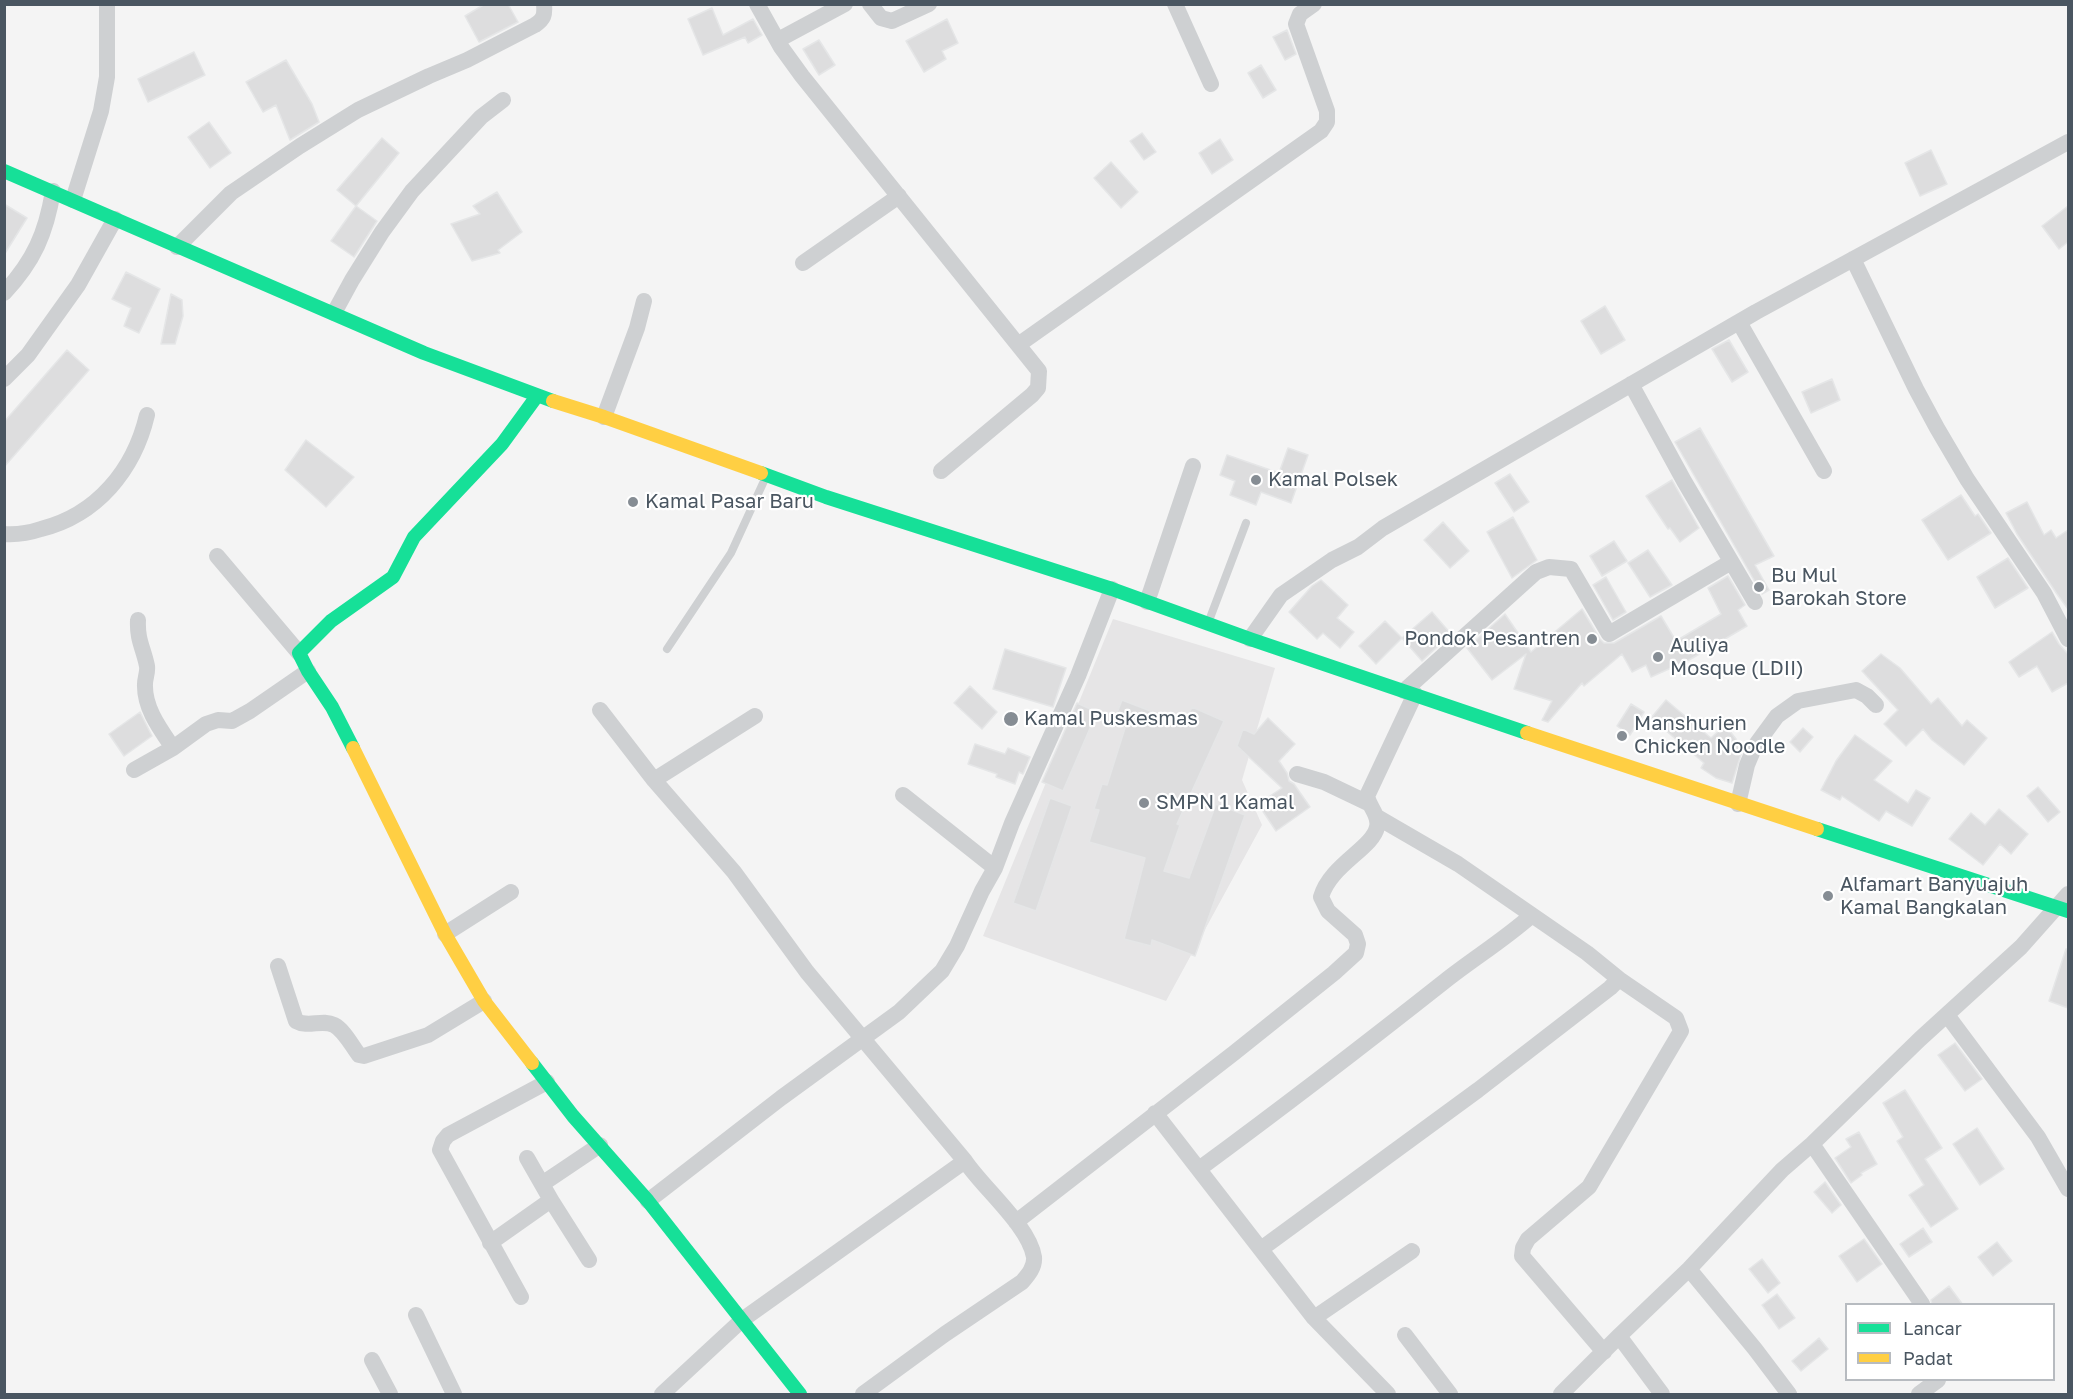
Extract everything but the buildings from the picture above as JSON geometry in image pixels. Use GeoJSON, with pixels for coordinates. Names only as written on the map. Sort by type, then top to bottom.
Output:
{"type":"FeatureCollection","features":[{"type":"Feature","properties":{"kind":"main road"},"geometry":{"type":"LineString","coordinates":[[4,171],[424,353],[537,396],[604,417],[826,497],[1112,589],[1250,639],[1738,804],[1812,826],[2063,909]]}},
{"type":"Feature","properties":{"kind":"main road"},"geometry":{"type":"LineString","coordinates":[[537,396],[502,444],[414,537],[393,577],[331,621],[299,653],[332,707],[445,934],[484,1001],[573,1116],[648,1201],[800,1395]]}},
{"type":"Feature","properties":{"kind":"street"},"geometry":{"type":"LineString","coordinates":[[73,200],[101,111],[107,77],[107,4]]}},
{"type":"Feature","properties":{"kind":"street"},"geometry":{"type":"LineString","coordinates":[[177,247],[231,193],[348,116],[535,25],[542,20],[544,4]]}},
{"type":"Feature","properties":{"kind":"street"},"geometry":{"type":"LineString","coordinates":[[757,4],[777,40],[802,76],[1039,371],[1038,388],[1032,395],[941,471]]}},
{"type":"Feature","properties":{"kind":"street"},"geometry":{"type":"LineString","coordinates":[[777,40],[845,4]]}},
{"type":"Feature","properties":{"kind":"street"},"geometry":{"type":"LineString","coordinates":[[870,4],[881,18],[892,21],[929,4]]}},
{"type":"Feature","properties":{"kind":"street"},"geometry":{"type":"LineString","coordinates":[[1175,4],[1211,84]]}},
{"type":"Feature","properties":{"kind":"street"},"geometry":{"type":"LineString","coordinates":[[1018,345],[1321,131],[1327,122],[1327,111],[1296,24],[1300,14],[1314,4]]}},
{"type":"Feature","properties":{"kind":"street"},"geometry":{"type":"LineString","coordinates":[[334,313],[382,232],[412,191],[481,117],[503,100]]}},
{"type":"Feature","properties":{"kind":"street"},"geometry":{"type":"LineString","coordinates":[[1250,639],[1281,595],[1332,560],[1358,547],[1383,528],[1739,322],[2068,142]]}},
{"type":"Feature","properties":{"kind":"street"},"geometry":{"type":"LineString","coordinates":[[4,293],[32,258],[45,230],[53,191]]}},
{"type":"Feature","properties":{"kind":"street"},"geometry":{"type":"LineString","coordinates":[[803,263],[899,196]]}},
{"type":"Feature","properties":{"kind":"street"},"geometry":{"type":"LineString","coordinates":[[4,379],[28,355],[78,285],[115,219]]}},
{"type":"Feature","properties":{"kind":"street"},"geometry":{"type":"LineString","coordinates":[[1853,259],[1937,428],[1967,479],[2044,593],[2068,639]]}},
{"type":"Feature","properties":{"kind":"street"},"geometry":{"type":"LineString","coordinates":[[604,417],[637,328],[644,301]]}},
{"type":"Feature","properties":{"kind":"street"},"geometry":{"type":"LineString","coordinates":[[1739,322],[1824,471]]}},
{"type":"Feature","properties":{"kind":"street"},"geometry":{"type":"LineString","coordinates":[[1631,384],[1755,602]]}},
{"type":"Feature","properties":{"kind":"street"},"geometry":{"type":"LineString","coordinates":[[4,534],[17,535],[58,525],[82,513],[96,502],[131,460],[142,435],[147,415]]}},
{"type":"Feature","properties":{"kind":"street"},"geometry":{"type":"LineString","coordinates":[[1147,602],[1193,466]]}},
{"type":"Feature","properties":{"kind":"street"},"geometry":{"type":"LineString","coordinates":[[217,556],[299,653]]}},
{"type":"Feature","properties":{"kind":"street"},"geometry":{"type":"LineString","coordinates":[[1016,1222],[1298,1002],[1356,953],[1358,944],[1355,935],[1328,911],[1321,897],[1329,878],[1366,844],[1377,828],[1367,796],[1410,692],[1536,572],[1549,567],[1570,569],[1609,634],[1731,562]]}},
{"type":"Feature","properties":{"kind":"street"},"geometry":{"type":"LineString","coordinates":[[648,1201],[899,1012],[942,971],[957,946],[994,868],[1078,676],[1112,589]]}},
{"type":"Feature","properties":{"kind":"street"},"geometry":{"type":"LineString","coordinates":[[138,620],[137,636],[147,669],[145,684],[147,704],[172,748]]}},
{"type":"Feature","properties":{"kind":"street"},"geometry":{"type":"LineString","coordinates":[[134,770],[172,748],[206,724],[218,720],[232,721],[250,711],[308,671]]}},
{"type":"Feature","properties":{"kind":"street"},"geometry":{"type":"LineString","coordinates":[[1738,804],[1747,765],[1755,746],[1777,716],[1798,701],[1856,690],[1867,696],[1875,705]]}},
{"type":"Feature","properties":{"kind":"street"},"geometry":{"type":"LineString","coordinates":[[600,710],[654,780],[734,872],[800,963],[1016,1222],[1034,1258],[1032,1270],[1022,1282],[945,1334],[863,1395]]}},
{"type":"Feature","properties":{"kind":"street"},"geometry":{"type":"LineString","coordinates":[[654,780],[755,716]]}},
{"type":"Feature","properties":{"kind":"street"},"geometry":{"type":"LineString","coordinates":[[1297,774],[1324,782],[1458,864],[1676,1018],[1681,1031],[1589,1187],[1528,1239],[1523,1248],[1522,1256],[1604,1352]]}},
{"type":"Feature","properties":{"kind":"street"},"geometry":{"type":"LineString","coordinates":[[903,795],[994,868]]}},
{"type":"Feature","properties":{"kind":"street"},"geometry":{"type":"LineString","coordinates":[[445,934],[511,892]]}},
{"type":"Feature","properties":{"kind":"street"},"geometry":{"type":"LineString","coordinates":[[1561,1395],[1619,1335],[1689,1269],[1782,1170],[2063,909],[2068,894]]}},
{"type":"Feature","properties":{"kind":"street"},"geometry":{"type":"LineString","coordinates":[[1199,1169],[1324,1076],[1465,966],[1507,937],[1532,915]]}},
{"type":"Feature","properties":{"kind":"street"},"geometry":{"type":"LineString","coordinates":[[278,966],[296,1021],[302,1025],[330,1023],[337,1026],[359,1055],[364,1056],[428,1035],[484,1001]]}},
{"type":"Feature","properties":{"kind":"street"},"geometry":{"type":"LineString","coordinates":[[1261,1249],[1478,1090],[1619,979]]}},
{"type":"Feature","properties":{"kind":"street"},"geometry":{"type":"LineString","coordinates":[[1947,1015],[2038,1137],[2068,1189]]}},
{"type":"Feature","properties":{"kind":"street"},"geometry":{"type":"LineString","coordinates":[[521,1297],[440,1150],[448,1135],[547,1082]]}},
{"type":"Feature","properties":{"kind":"street"},"geometry":{"type":"LineString","coordinates":[[1155,1113],[1314,1318],[1388,1395]]}},
{"type":"Feature","properties":{"kind":"street"},"geometry":{"type":"LineString","coordinates":[[1812,1144],[1921,1303]]}},
{"type":"Feature","properties":{"kind":"street"},"geometry":{"type":"LineString","coordinates":[[542,1184],[600,1145]]}},
{"type":"Feature","properties":{"kind":"street"},"geometry":{"type":"LineString","coordinates":[[527,1158],[590,1260]]}},
{"type":"Feature","properties":{"kind":"street"},"geometry":{"type":"LineString","coordinates":[[662,1395],[742,1320],[964,1161]]}},
{"type":"Feature","properties":{"kind":"street"},"geometry":{"type":"LineString","coordinates":[[490,1243],[551,1200]]}},
{"type":"Feature","properties":{"kind":"street"},"geometry":{"type":"LineString","coordinates":[[1314,1318],[1412,1251]]}},
{"type":"Feature","properties":{"kind":"street"},"geometry":{"type":"LineString","coordinates":[[1689,1269],[1789,1395]]}},
{"type":"Feature","properties":{"kind":"street"},"geometry":{"type":"LineString","coordinates":[[416,1315],[451,1393]]}},
{"type":"Feature","properties":{"kind":"street"},"geometry":{"type":"LineString","coordinates":[[1405,1335],[1450,1395]]}},
{"type":"Feature","properties":{"kind":"street"},"geometry":{"type":"LineString","coordinates":[[1619,1335],[1662,1395]]}},
{"type":"Feature","properties":{"kind":"street"},"geometry":{"type":"LineString","coordinates":[[372,1360],[390,1395]]}},
{"type":"Feature","properties":{"kind":"street"},"geometry":{"type":"LineString","coordinates":[[1919,1395],[1937,1381]]}},
{"type":"Feature","properties":{"kind":"lane"},"geometry":{"type":"LineString","coordinates":[[667,649],[731,553],[766,475]]}},
{"type":"Feature","properties":{"kind":"lane"},"geometry":{"type":"LineString","coordinates":[[1208,624],[1246,523]]}},
{"type":"Feature","properties":{"kind":"shaded area","name":"SMPN 1 Kamal"},"geometry":{"type":"Polygon","coordinates":[[[1113,619],[1275,668],[1242,780],[1262,825],[1166,1001],[983,936],[1113,619]]]}},
{"type":"Feature","properties":{"kind":"traffic: fast"},"geometry":{"type":"LineString","coordinates":[[4,171],[424,353],[553,401]]}},
{"type":"Feature","properties":{"kind":"traffic: fast"},"geometry":{"type":"LineString","coordinates":[[353,748],[332,707],[299,653],[331,621],[393,577],[414,537],[502,444],[537,396]]}},
{"type":"Feature","properties":{"kind":"traffic: fast"},"geometry":{"type":"LineString","coordinates":[[761,473],[826,497],[1112,589],[1250,639],[1527,733]]}},
{"type":"Feature","properties":{"kind":"traffic: fast"},"geometry":{"type":"LineString","coordinates":[[1817,829],[2068,911]]}},
{"type":"Feature","properties":{"kind":"traffic: fast"},"geometry":{"type":"LineString","coordinates":[[532,1063],[573,1116],[648,1201],[800,1394]]}},
{"type":"Feature","properties":{"kind":"traffic: slow"},"geometry":{"type":"LineString","coordinates":[[553,401],[761,473]]}},
{"type":"Feature","properties":{"kind":"traffic: slow"},"geometry":{"type":"LineString","coordinates":[[1527,733],[1817,829]]}},
{"type":"Feature","properties":{"kind":"traffic: slow"},"geometry":{"type":"LineString","coordinates":[[353,748],[445,934],[484,1001],[532,1063]]}},
{"type":"Feature","properties":{"kind":"place","name":"Kamal Polsek"},"geometry":{"type":"Point","coordinates":[1256,480]}},
{"type":"Feature","properties":{"kind":"place","name":"Kamal Pasar Baru"},"geometry":{"type":"Point","coordinates":[633,502]}},
{"type":"Feature","properties":{"kind":"place","name":"Bu Mul Barokah Store"},"geometry":{"type":"Point","coordinates":[1759,587]}},
{"type":"Feature","properties":{"kind":"place","name":"Pondok Pesantren"},"geometry":{"type":"Point","coordinates":[1592,639]}},
{"type":"Feature","properties":{"kind":"place","name":"Auliya Mosque (LDII)"},"geometry":{"type":"Point","coordinates":[1658,657]}},
{"type":"Feature","properties":{"kind":"place","name":"Kamal Puskesmas"},"geometry":{"type":"Point","coordinates":[1011,719]}},
{"type":"Feature","properties":{"kind":"place","name":"Manshurien Chicken Noodle"},"geometry":{"type":"Point","coordinates":[1622,736]}},
{"type":"Feature","properties":{"kind":"place","name":"SMPN 1 Kamal"},"geometry":{"type":"Point","coordinates":[1144,803]}},
{"type":"Feature","properties":{"kind":"place","name":"Alfamart Banyuajuh Kamal Bangkalan"},"geometry":{"type":"Point","coordinates":[1828,896]}}]}
